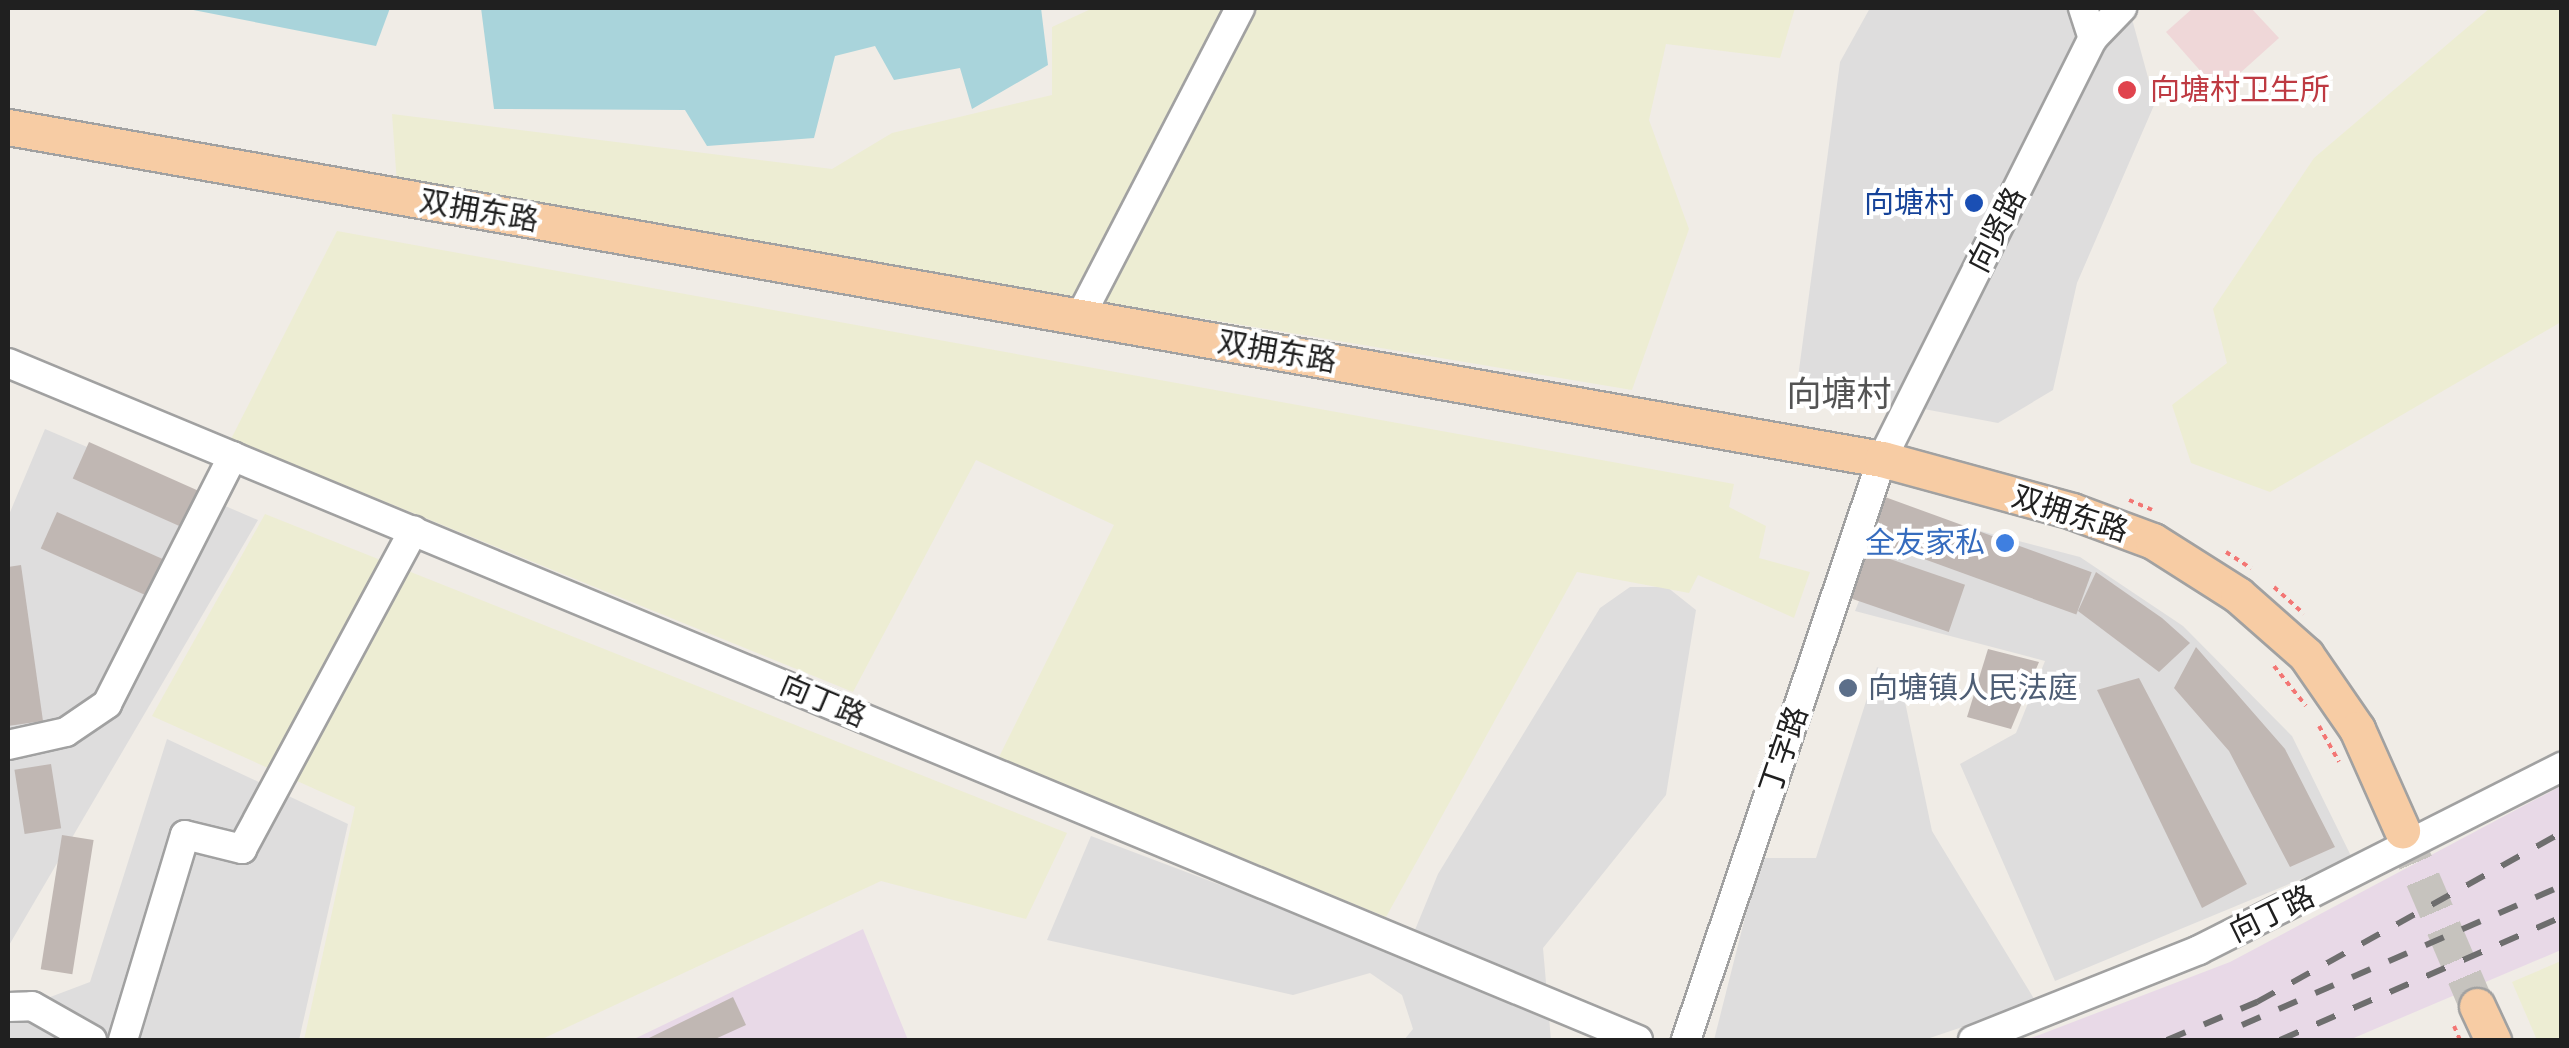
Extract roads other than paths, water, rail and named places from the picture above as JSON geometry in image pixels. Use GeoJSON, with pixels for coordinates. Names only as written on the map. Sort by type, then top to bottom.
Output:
{"type":"FeatureCollection","features":[{"type":"Feature","properties":{"kind":"main road","name":"双拥东路"},"geometry":{"type":"LineString","coordinates":[[8,127],[1882,460],[2137,535],[2238,595],[2306,654],[2357,729],[2402,830]]}},
{"type":"Feature","properties":{"kind":"main road"},"geometry":{"type":"LineString","coordinates":[[2477,1006],[2492,1040]]}},
{"type":"Feature","properties":{"kind":"street"},"geometry":{"type":"LineString","coordinates":[[1080,318],[1240,8]]}},
{"type":"Feature","properties":{"kind":"street"},"geometry":{"type":"LineString","coordinates":[[2083,8],[2093,38]]}},
{"type":"Feature","properties":{"kind":"street","name":"向贤路"},"geometry":{"type":"LineString","coordinates":[[1882,460],[2093,38],[2122,8]]}},
{"type":"Feature","properties":{"kind":"street","name":"向丁路"},"geometry":{"type":"LineString","coordinates":[[8,363],[1638,1040]]}},
{"type":"Feature","properties":{"kind":"street"},"geometry":{"type":"LineString","coordinates":[[8,746],[66,732],[107,704],[233,456]]}},
{"type":"Feature","properties":{"kind":"street","name":"丁字路"},"geometry":{"type":"LineString","coordinates":[[1686,1040],[1882,460]]}},
{"type":"Feature","properties":{"kind":"street"},"geometry":{"type":"LineString","coordinates":[[123,1040],[185,835],[242,849],[414,530]]}},
{"type":"Feature","properties":{"kind":"street","name":"向丁路"},"geometry":{"type":"LineString","coordinates":[[1973,1040],[2199,950],[2562,767]]}},
{"type":"Feature","properties":{"kind":"street"},"geometry":{"type":"LineString","coordinates":[[8,1006],[32,1006],[92,1040]]}},
{"type":"Feature","properties":{"kind":"water"},"geometry":{"type":"Polygon","coordinates":[[[183,8],[390,8],[376,46],[183,8]]]}},
{"type":"Feature","properties":{"kind":"water"},"geometry":{"type":"Polygon","coordinates":[[[481,8],[1041,8],[1048,65],[972,109],[960,68],[894,80],[875,46],[835,56],[814,138],[707,146],[685,110],[494,109],[481,8]]]}},
{"type":"Feature","properties":{"kind":"tunnel"},"geometry":{"type":"LineString","coordinates":[[2402,830],[2477,1006]]}},
{"type":"Feature","properties":{"kind":"railway"},"geometry":{"type":"LineString","coordinates":[[2167,1040],[2257,1002],[2562,832]]}},
{"type":"Feature","properties":{"kind":"railway"},"geometry":{"type":"LineString","coordinates":[[2242,1025],[2562,886]]}},
{"type":"Feature","properties":{"kind":"railway"},"geometry":{"type":"LineString","coordinates":[[2280,1040],[2562,917]]}},
{"type":"Feature","properties":{"kind":"place","name":"向塘村卫生所"},"geometry":{"type":"Point","coordinates":[2127,90]}},
{"type":"Feature","properties":{"kind":"place","name":"向塘村"},"geometry":{"type":"Point","coordinates":[1974,203]}},
{"type":"Feature","properties":{"kind":"place","name":"全友家私"},"geometry":{"type":"Point","coordinates":[2005,543]}},
{"type":"Feature","properties":{"kind":"place","name":"向塘镇人民法庭"},"geometry":{"type":"Point","coordinates":[1848,688]}},
{"type":"Feature","properties":{"kind":"district","name":"向塘村"},"geometry":{"type":"Point","coordinates":[1839,394]}}]}
